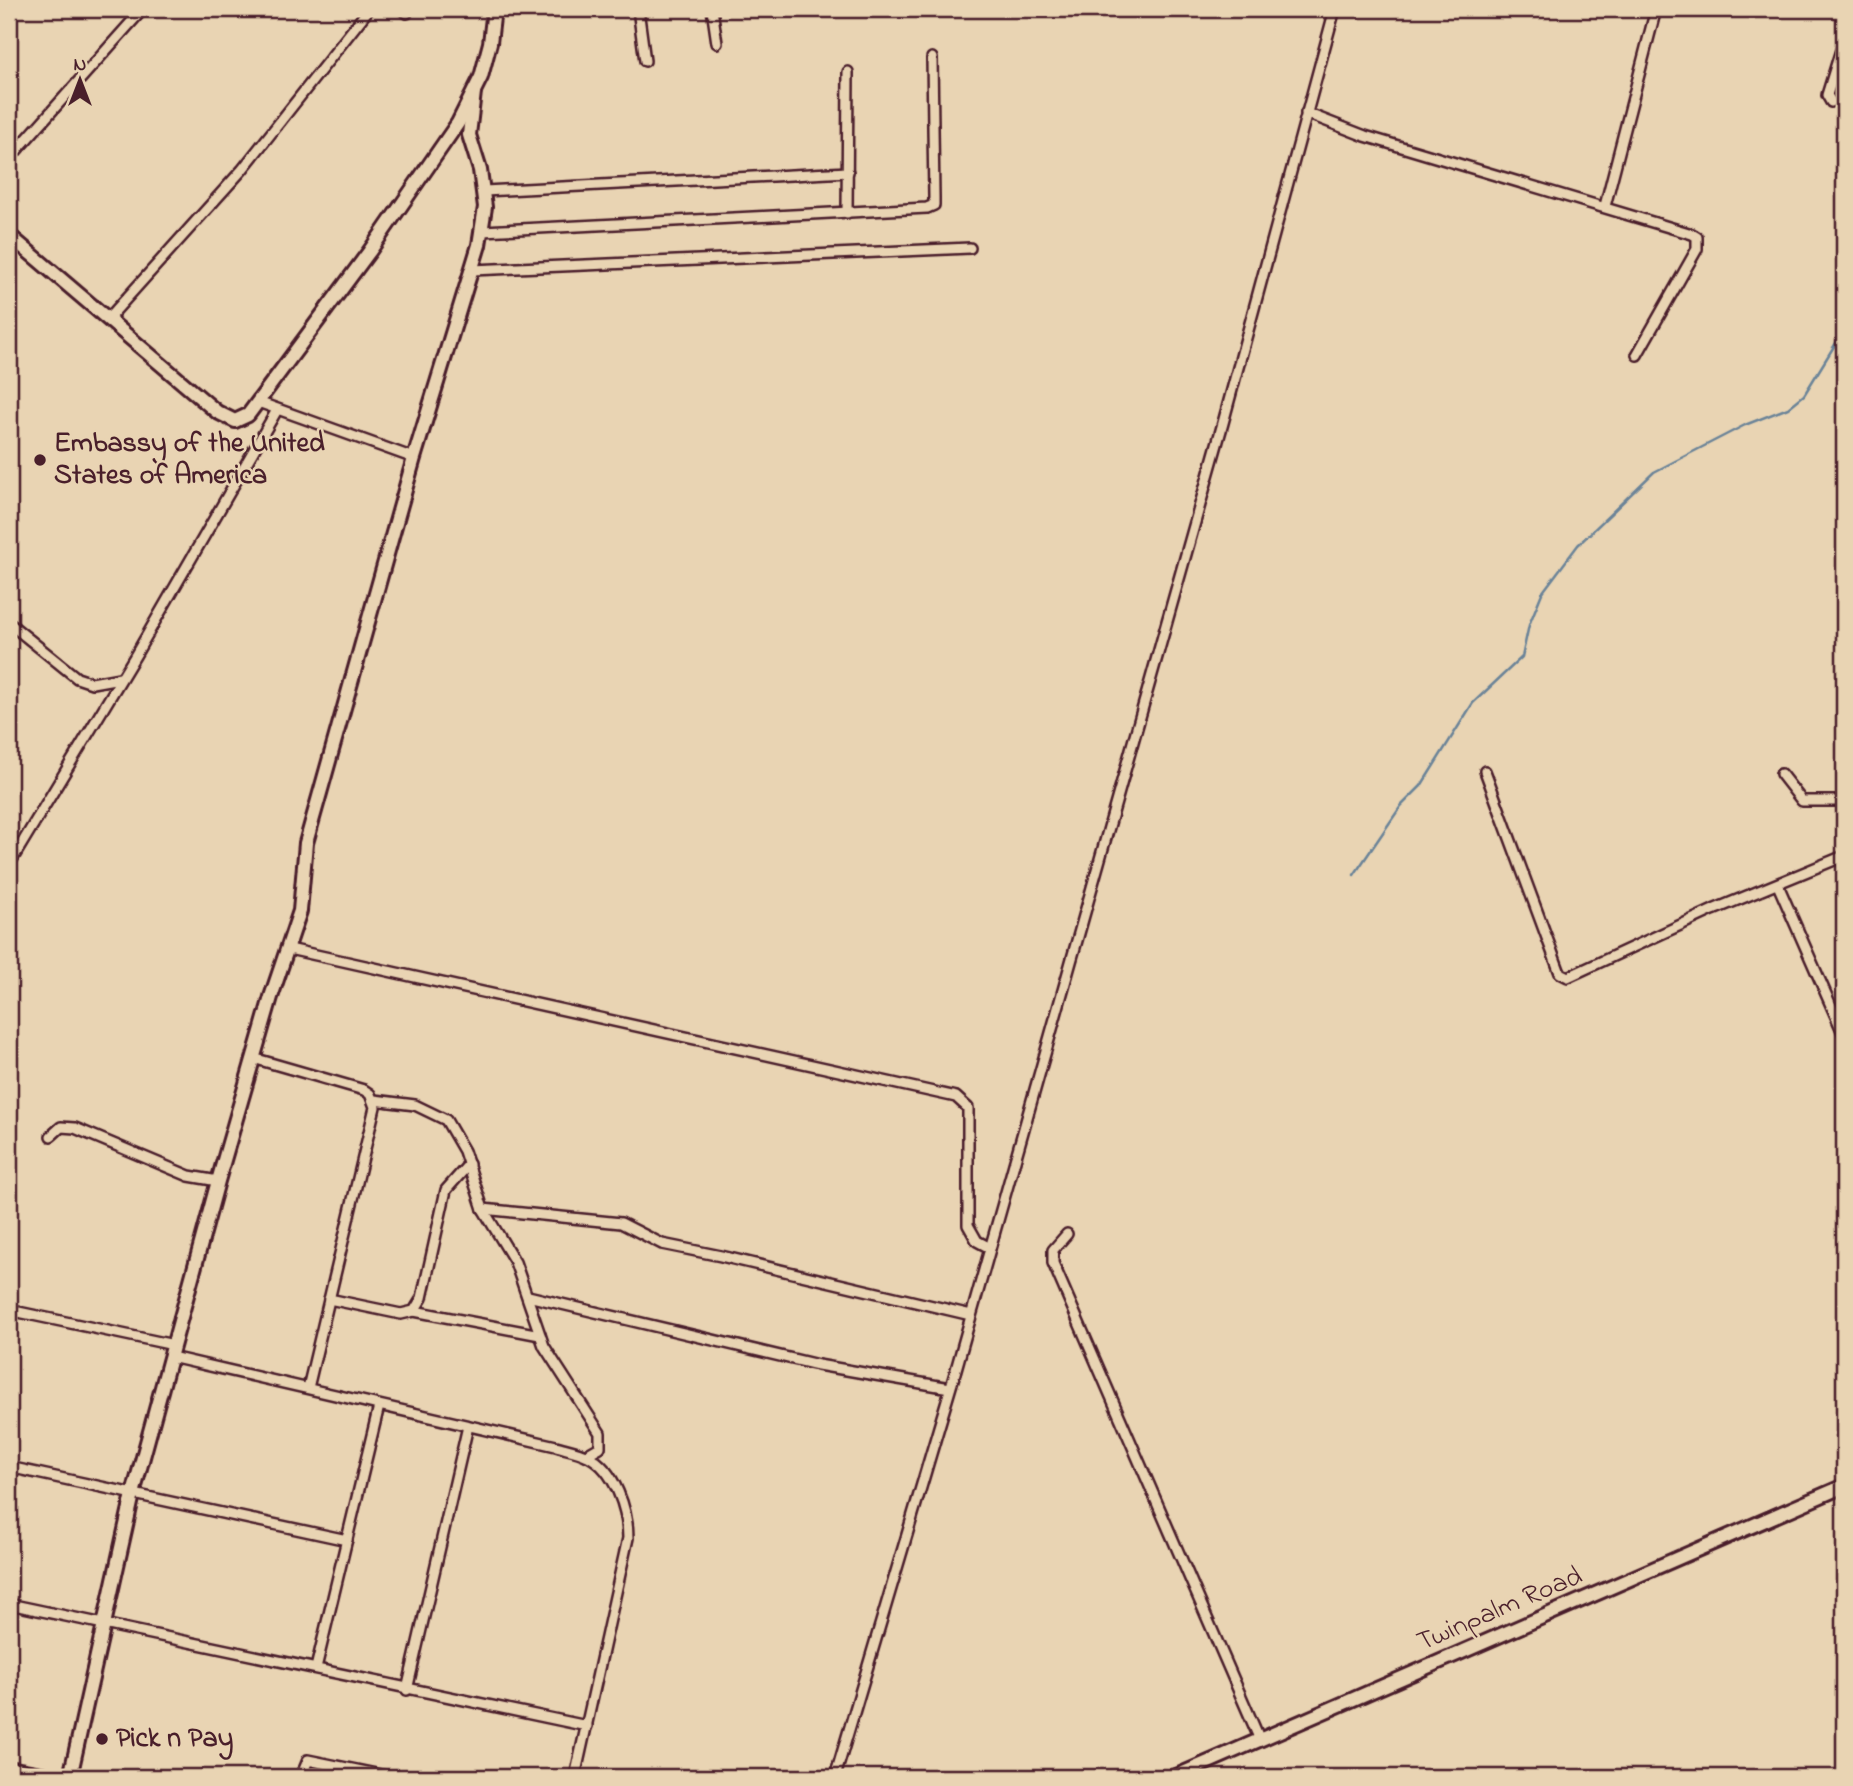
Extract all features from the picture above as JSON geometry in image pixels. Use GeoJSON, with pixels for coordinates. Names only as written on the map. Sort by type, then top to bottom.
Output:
{"type":"FeatureCollection","features":[{"type":"Feature","properties":{"kind":"street"},"geometry":{"type":"LineString","coordinates":[[9,159],[143,9]]}},
{"type":"Feature","properties":{"kind":"street"},"geometry":{"type":"LineString","coordinates":[[107,320],[242,170],[369,9]]}},
{"type":"Feature","properties":{"kind":"street"},"geometry":{"type":"LineString","coordinates":[[70,1777],[133,1494],[253,1058],[300,911],[306,842],[414,458],[482,231],[484,191],[471,141],[470,114],[474,92],[490,43],[495,9]]}},
{"type":"Feature","properties":{"kind":"street"},"geometry":{"type":"LineString","coordinates":[[638,9],[645,61]]}},
{"type":"Feature","properties":{"kind":"street"},"geometry":{"type":"LineString","coordinates":[[712,9],[717,43]]}},
{"type":"Feature","properties":{"kind":"street"},"geometry":{"type":"LineString","coordinates":[[835,1777],[990,1248],[1223,423],[1335,9]]}},
{"type":"Feature","properties":{"kind":"street"},"geometry":{"type":"LineString","coordinates":[[1605,206],[1656,9]]}},
{"type":"Feature","properties":{"kind":"street"},"geometry":{"type":"LineString","coordinates":[[1830,102],[1827,95],[1844,40]]}},
{"type":"Feature","properties":{"kind":"street"},"geometry":{"type":"LineString","coordinates":[[482,231],[920,210],[934,205],[932,58]]}},
{"type":"Feature","properties":{"kind":"street"},"geometry":{"type":"LineString","coordinates":[[847,214],[848,72]]}},
{"type":"Feature","properties":{"kind":"street"},"geometry":{"type":"LineString","coordinates":[[9,235],[228,419],[241,419],[258,401],[376,243],[448,138],[474,92]]}},
{"type":"Feature","properties":{"kind":"street"},"geometry":{"type":"LineString","coordinates":[[1306,113],[1365,136],[1692,234],[1698,243],[1637,355]]}},
{"type":"Feature","properties":{"kind":"street"},"geometry":{"type":"LineString","coordinates":[[448,138],[471,141]]}},
{"type":"Feature","properties":{"kind":"street"},"geometry":{"type":"LineString","coordinates":[[484,191],[848,172]]}},
{"type":"Feature","properties":{"kind":"street"},"geometry":{"type":"LineString","coordinates":[[472,270],[970,248]]}},
{"type":"Feature","properties":{"kind":"street"},"geometry":{"type":"LineString","coordinates":[[258,401],[414,458]]}},
{"type":"Feature","properties":{"kind":"street"},"geometry":{"type":"LineString","coordinates":[[9,865],[250,461],[277,410]]}},
{"type":"Feature","properties":{"kind":"street"},"geometry":{"type":"LineString","coordinates":[[9,623],[77,678],[92,683],[121,678]]}},
{"type":"Feature","properties":{"kind":"street"},"geometry":{"type":"LineString","coordinates":[[1485,771],[1560,973],[1568,977],[1713,910],[1844,856]]}},
{"type":"Feature","properties":{"kind":"street"},"geometry":{"type":"LineString","coordinates":[[1781,774],[1802,801],[1844,801]]}},
{"type":"Feature","properties":{"kind":"street"},"geometry":{"type":"LineString","coordinates":[[1778,885],[1844,1035]]}},
{"type":"Feature","properties":{"kind":"street"},"geometry":{"type":"LineString","coordinates":[[289,949],[956,1097],[968,1108],[968,1225],[977,1241],[990,1248]]}},
{"type":"Feature","properties":{"kind":"street"},"geometry":{"type":"LineString","coordinates":[[253,1058],[364,1090],[374,1100],[415,1105],[438,1114],[452,1129],[469,1164],[483,1209],[515,1262],[540,1335],[555,1366],[600,1433],[600,1447],[586,1455]]}},
{"type":"Feature","properties":{"kind":"street"},"geometry":{"type":"LineString","coordinates":[[308,1388],[375,1113],[374,1100]]}},
{"type":"Feature","properties":{"kind":"street"},"geometry":{"type":"LineString","coordinates":[[51,1136],[61,1127],[75,1128],[189,1176],[218,1181]]}},
{"type":"Feature","properties":{"kind":"street"},"geometry":{"type":"LineString","coordinates":[[414,1311],[422,1298],[446,1190],[469,1164]]}},
{"type":"Feature","properties":{"kind":"street"},"geometry":{"type":"LineString","coordinates":[[483,1209],[621,1223],[682,1250],[721,1256],[971,1315]]}},
{"type":"Feature","properties":{"kind":"street"},"geometry":{"type":"LineString","coordinates":[[1067,1234],[1053,1250],[1053,1264],[1261,1740]]}},
{"type":"Feature","properties":{"kind":"street"},"geometry":{"type":"LineString","coordinates":[[528,1296],[818,1365],[950,1388]]}},
{"type":"Feature","properties":{"kind":"street"},"geometry":{"type":"LineString","coordinates":[[330,1300],[401,1314],[414,1311],[540,1335]]}},
{"type":"Feature","properties":{"kind":"street"},"geometry":{"type":"LineString","coordinates":[[9,1310],[379,1406],[586,1455],[597,1462],[612,1482],[624,1508],[628,1530],[575,1777]]}},
{"type":"Feature","properties":{"kind":"street"},"geometry":{"type":"LineString","coordinates":[[316,1668],[379,1406]]}},
{"type":"Feature","properties":{"kind":"street"},"geometry":{"type":"LineString","coordinates":[[407,1690],[468,1426]]}},
{"type":"Feature","properties":{"kind":"street"},"geometry":{"type":"LineString","coordinates":[[9,1467],[347,1540]]}},
{"type":"Feature","properties":{"kind":"street","name":"Twinpalm Road"},"geometry":{"type":"LineString","coordinates":[[1174,1777],[1844,1486]]}},
{"type":"Feature","properties":{"kind":"street"},"geometry":{"type":"LineString","coordinates":[[9,1604],[587,1726]]}},
{"type":"Feature","properties":{"kind":"street"},"geometry":{"type":"LineString","coordinates":[[301,1777],[308,1760],[391,1777]]}},
{"type":"Feature","properties":{"kind":"street"},"geometry":{"type":"LineString","coordinates":[[9,1768],[58,1777]]}},
{"type":"Feature","properties":{"kind":"waterway"},"geometry":{"type":"LineString","coordinates":[[1354,875],[1401,806],[1421,786],[1473,703],[1522,657],[1529,625],[1542,593],[1578,545],[1654,472],[1745,425],[1788,408],[1804,395],[1844,330]]}},
{"type":"Feature","properties":{"kind":"place","name":"Embassy of the United States of America"},"geometry":{"type":"Point","coordinates":[40,460]}},
{"type":"Feature","properties":{"kind":"place","name":"Pick n Pay"},"geometry":{"type":"Point","coordinates":[102,1739]}}]}
